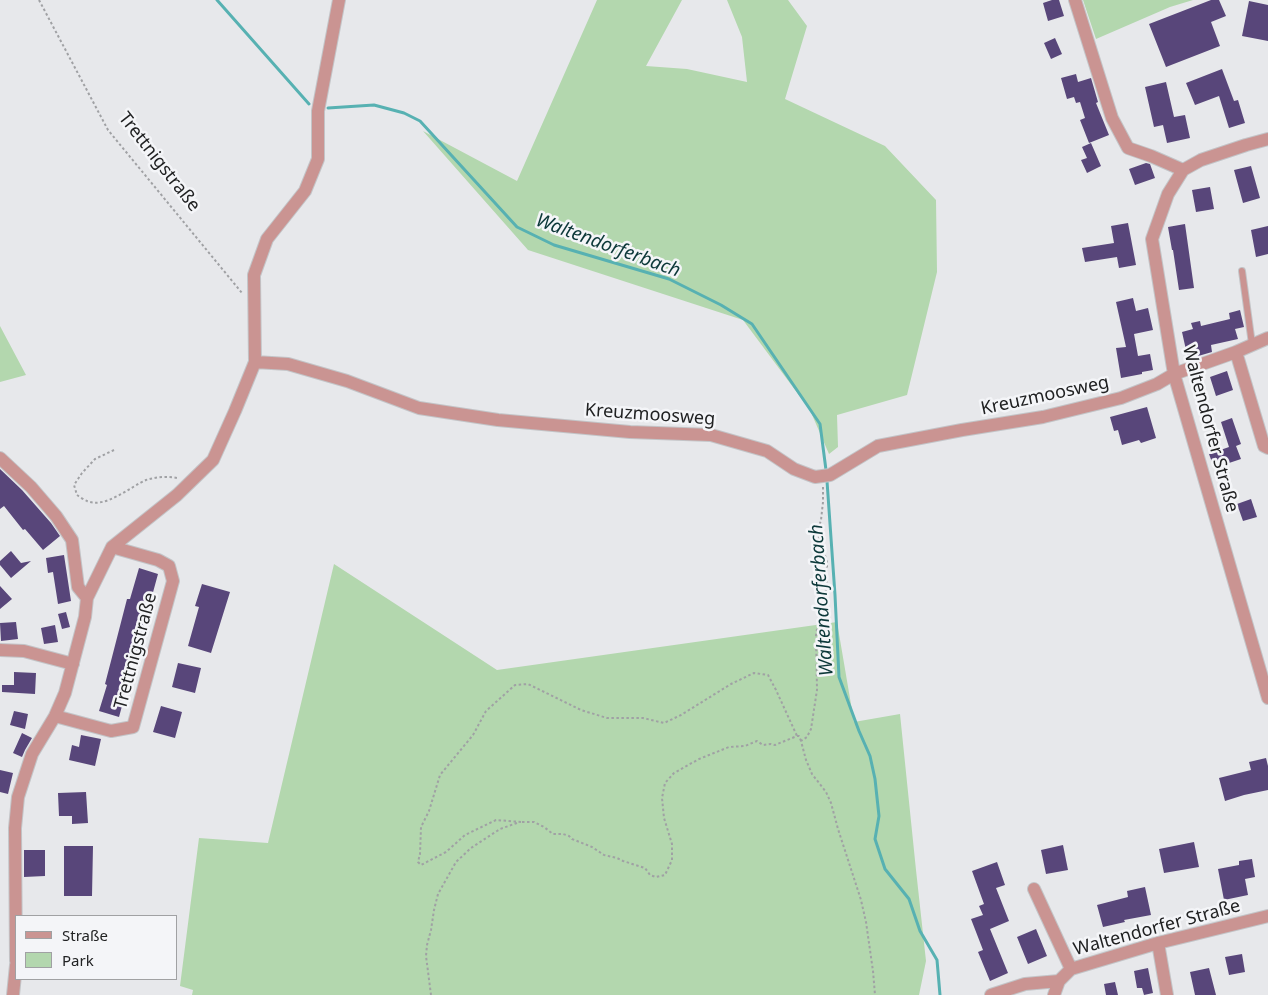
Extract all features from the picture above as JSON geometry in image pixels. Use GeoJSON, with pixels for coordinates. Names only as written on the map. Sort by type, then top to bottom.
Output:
{"type":"FeatureCollection","features":[{"type":"Feature","properties":{"kind":"street"},"geometry":{"type":"LineString","coordinates":[[16,915],[15,828],[18,798],[32,754],[56,716],[65,693],[85,617],[87,598],[112,547],[177,495],[213,460],[255,362],[254,275],[267,239],[304,191],[318,159],[318,111],[339,0]]}},
{"type":"Feature","properties":{"kind":"street"},"geometry":{"type":"LineString","coordinates":[[1075,0],[1112,118],[1128,148],[1183,170],[1201,160],[1268,139]]}},
{"type":"Feature","properties":{"kind":"street","name":"Waltendorfer Straße"},"geometry":{"type":"LineString","coordinates":[[1183,170],[1168,194],[1152,239],[1174,374],[1268,698]]}},
{"type":"Feature","properties":{"kind":"street","name":"Kreuzmoosweg"},"geometry":{"type":"LineString","coordinates":[[255,362],[288,364],[347,382],[419,408],[498,420],[630,432],[711,435],[767,451],[794,469],[816,477],[830,475],[878,446],[1044,417],[1121,398],[1157,384],[1174,374],[1236,352],[1268,338]]}},
{"type":"Feature","properties":{"kind":"street"},"geometry":{"type":"LineString","coordinates":[[1236,352],[1264,446],[1268,448]]}},
{"type":"Feature","properties":{"kind":"street"},"geometry":{"type":"LineString","coordinates":[[0,458],[30,486],[56,516],[72,540],[78,587],[87,598]]}},
{"type":"Feature","properties":{"kind":"street","name":"Trettnigstraße"},"geometry":{"type":"LineString","coordinates":[[56,716],[111,731],[133,727],[173,581],[169,566],[158,560],[112,547]]}},
{"type":"Feature","properties":{"kind":"street"},"geometry":{"type":"LineString","coordinates":[[0,650],[24,651],[73,664]]}},
{"type":"Feature","properties":{"kind":"street"},"geometry":{"type":"LineString","coordinates":[[1034,889],[1071,969]]}},
{"type":"Feature","properties":{"kind":"street","name":"Waltendorfer Straße"},"geometry":{"type":"LineString","coordinates":[[1054,995],[1059,981],[1071,969],[1158,942],[1268,916]]}},
{"type":"Feature","properties":{"kind":"street"},"geometry":{"type":"LineString","coordinates":[[1158,942],[1167,995]]}},
{"type":"Feature","properties":{"kind":"street"},"geometry":{"type":"LineString","coordinates":[[13,995],[15,975]]}},
{"type":"Feature","properties":{"kind":"street"},"geometry":{"type":"LineString","coordinates":[[991,995],[1025,984],[1059,981]]}},
{"type":"Feature","properties":{"kind":"lane"},"geometry":{"type":"LineString","coordinates":[[1242,271],[1252,344]]}},
{"type":"Feature","properties":{"kind":"path","name":"Trettnigstraße"},"geometry":{"type":"LineString","coordinates":[[39,0],[108,130],[242,293]]}},
{"type":"Feature","properties":{"kind":"path"},"geometry":{"type":"LineString","coordinates":[[114,450],[95,460],[82,473],[74,485],[77,495],[88,502],[102,502],[126,492],[145,480],[166,476],[192,481]]}},
{"type":"Feature","properties":{"kind":"path"},"geometry":{"type":"LineString","coordinates":[[801,741],[807,737],[811,728],[817,690],[816,635],[820,612],[825,598],[827,579],[827,561],[818,530],[822,520],[824,488],[816,477]]}},
{"type":"Feature","properties":{"kind":"path"},"geometry":{"type":"LineString","coordinates":[[796,736],[776,745],[763,745],[757,741],[745,746],[729,747],[699,759],[674,773],[666,783],[662,798],[664,818],[672,844],[672,860],[665,875],[656,877],[650,875],[645,868],[604,855],[592,847],[572,840],[569,836],[553,834],[534,822],[496,820],[465,836],[446,852],[421,865],[418,862],[421,827],[429,812],[440,775],[473,735],[486,711],[515,685],[528,684],[581,710],[607,718],[643,718],[664,723],[681,715],[731,684],[754,673],[768,675],[796,736],[801,741],[812,774],[831,802],[838,830],[861,900],[866,922],[875,995]]}},
{"type":"Feature","properties":{"kind":"path"},"geometry":{"type":"LineString","coordinates":[[432,995],[426,956],[438,894],[456,862],[471,848],[500,829],[521,822]]}},
{"type":"Feature","properties":{"kind":"green space"},"geometry":{"type":"Polygon","coordinates":[[[597,0],[682,0],[646,66],[687,69],[747,82],[742,37],[727,0],[788,0],[807,26],[785,99],[885,146],[936,200],[937,272],[907,395],[837,415],[838,447],[829,454],[810,410],[743,320],[528,250],[423,131],[517,181],[597,0]]]}},
{"type":"Feature","properties":{"kind":"green space"},"geometry":{"type":"Polygon","coordinates":[[[1083,0],[1193,0],[1170,7],[1096,39],[1083,0]]]}},
{"type":"Feature","properties":{"kind":"green space"},"geometry":{"type":"Polygon","coordinates":[[[0,326],[26,375],[0,382],[0,326]]]}},
{"type":"Feature","properties":{"kind":"green space"},"geometry":{"type":"Polygon","coordinates":[[[334,564],[497,670],[837,622],[854,722],[900,714],[926,961],[919,995],[192,995],[193,990],[180,986],[199,838],[268,843],[334,564]]]}},
{"type":"Feature","properties":{"kind":"building"},"geometry":{"type":"Polygon","coordinates":[[[1059,0],[1064,16],[1048,21],[1043,3],[1059,0]]]}},
{"type":"Feature","properties":{"kind":"building"},"geometry":{"type":"Polygon","coordinates":[[[1211,0],[1219,0],[1226,16],[1211,22],[1220,46],[1166,67],[1149,24],[1211,0]]]}},
{"type":"Feature","properties":{"kind":"building"},"geometry":{"type":"Polygon","coordinates":[[[1249,1],[1268,5],[1268,41],[1242,36],[1249,1]]]}},
{"type":"Feature","properties":{"kind":"building"},"geometry":{"type":"Polygon","coordinates":[[[1055,38],[1062,54],[1051,59],[1044,43],[1055,38]]]}},
{"type":"Feature","properties":{"kind":"building"},"geometry":{"type":"Polygon","coordinates":[[[1222,69],[1234,101],[1238,100],[1245,123],[1229,128],[1219,96],[1195,105],[1186,83],[1222,69]]]}},
{"type":"Feature","properties":{"kind":"building"},"geometry":{"type":"Polygon","coordinates":[[[1076,74],[1078,82],[1091,78],[1098,102],[1096,103],[1109,135],[1089,143],[1080,120],[1085,118],[1080,102],[1076,103],[1074,97],[1067,99],[1061,78],[1076,74]]]}},
{"type":"Feature","properties":{"kind":"building"},"geometry":{"type":"Polygon","coordinates":[[[1166,82],[1174,117],[1185,115],[1190,138],[1167,143],[1163,125],[1154,127],[1145,87],[1166,82]]]}},
{"type":"Feature","properties":{"kind":"building"},"geometry":{"type":"Polygon","coordinates":[[[1091,143],[1101,166],[1087,173],[1081,160],[1087,158],[1082,147],[1091,143]]]}},
{"type":"Feature","properties":{"kind":"building"},"geometry":{"type":"Polygon","coordinates":[[[1146,163],[1150,164],[1155,178],[1135,185],[1129,169],[1146,163]]]}},
{"type":"Feature","properties":{"kind":"building"},"geometry":{"type":"Polygon","coordinates":[[[1251,166],[1260,198],[1243,203],[1234,170],[1251,166]]]}},
{"type":"Feature","properties":{"kind":"building"},"geometry":{"type":"Polygon","coordinates":[[[1210,187],[1214,209],[1196,212],[1192,190],[1210,187]]]}},
{"type":"Feature","properties":{"kind":"building"},"geometry":{"type":"Polygon","coordinates":[[[1128,223],[1136,265],[1119,268],[1117,257],[1085,262],[1082,248],[1114,243],[1111,226],[1128,223]]]}},
{"type":"Feature","properties":{"kind":"building"},"geometry":{"type":"Polygon","coordinates":[[[1185,224],[1194,288],[1179,290],[1168,227],[1185,224]]]}},
{"type":"Feature","properties":{"kind":"building"},"geometry":{"type":"Polygon","coordinates":[[[1268,226],[1268,254],[1256,257],[1251,230],[1268,226]]]}},
{"type":"Feature","properties":{"kind":"building"},"geometry":{"type":"Polygon","coordinates":[[[1133,298],[1136,311],[1148,308],[1153,330],[1134,334],[1138,356],[1150,354],[1153,370],[1121,378],[1116,348],[1126,347],[1116,302],[1133,298]]]}},
{"type":"Feature","properties":{"kind":"building"},"geometry":{"type":"Polygon","coordinates":[[[1240,310],[1244,327],[1235,329],[1238,339],[1211,345],[1212,352],[1188,359],[1182,332],[1193,329],[1191,323],[1200,321],[1201,326],[1230,319],[1229,313],[1240,310]]]}},
{"type":"Feature","properties":{"kind":"building"},"geometry":{"type":"Polygon","coordinates":[[[1227,371],[1233,390],[1216,396],[1210,377],[1227,371]]]}},
{"type":"Feature","properties":{"kind":"building"},"geometry":{"type":"Polygon","coordinates":[[[1147,407],[1156,438],[1141,443],[1139,440],[1122,445],[1118,430],[1114,431],[1110,417],[1147,407]]]}},
{"type":"Feature","properties":{"kind":"building"},"geometry":{"type":"Polygon","coordinates":[[[1232,418],[1241,444],[1236,446],[1241,459],[1214,468],[1209,454],[1229,447],[1221,422],[1232,418]]]}},
{"type":"Feature","properties":{"kind":"building"},"geometry":{"type":"Polygon","coordinates":[[[0,469],[22,490],[60,536],[43,550],[25,529],[23,530],[4,506],[0,509],[0,469]]]}},
{"type":"Feature","properties":{"kind":"building"},"geometry":{"type":"Polygon","coordinates":[[[1251,499],[1257,517],[1243,521],[1237,504],[1251,499]]]}},
{"type":"Feature","properties":{"kind":"building"},"geometry":{"type":"Polygon","coordinates":[[[11,551],[21,563],[31,561],[11,578],[0,565],[0,561],[11,551]]]}},
{"type":"Feature","properties":{"kind":"building"},"geometry":{"type":"Polygon","coordinates":[[[64,555],[71,601],[58,604],[53,572],[48,573],[46,558],[64,555]]]}},
{"type":"Feature","properties":{"kind":"building"},"geometry":{"type":"Polygon","coordinates":[[[139,568],[158,574],[119,717],[99,711],[127,599],[130,599],[139,568]]]}},
{"type":"Feature","properties":{"kind":"building"},"geometry":{"type":"Polygon","coordinates":[[[202,584],[230,592],[211,653],[188,646],[199,607],[195,606],[202,584]]]}},
{"type":"Feature","properties":{"kind":"building"},"geometry":{"type":"Polygon","coordinates":[[[0,586],[12,599],[0,609],[0,586]]]}},
{"type":"Feature","properties":{"kind":"building"},"geometry":{"type":"Polygon","coordinates":[[[66,612],[70,627],[62,629],[58,614],[66,612]]]}},
{"type":"Feature","properties":{"kind":"building"},"geometry":{"type":"Polygon","coordinates":[[[16,622],[18,639],[1,641],[0,623],[16,622]]]}},
{"type":"Feature","properties":{"kind":"building"},"geometry":{"type":"Polygon","coordinates":[[[55,625],[58,642],[44,644],[41,628],[55,625]]]}},
{"type":"Feature","properties":{"kind":"building"},"geometry":{"type":"Polygon","coordinates":[[[178,663],[201,668],[195,693],[172,687],[178,663]]]}},
{"type":"Feature","properties":{"kind":"building"},"geometry":{"type":"Polygon","coordinates":[[[14,672],[36,673],[35,694],[2,692],[2,685],[14,685],[14,672]]]}},
{"type":"Feature","properties":{"kind":"building"},"geometry":{"type":"Polygon","coordinates":[[[161,706],[182,712],[175,738],[153,732],[161,706]]]}},
{"type":"Feature","properties":{"kind":"building"},"geometry":{"type":"Polygon","coordinates":[[[14,711],[28,714],[25,729],[10,725],[14,711]]]}},
{"type":"Feature","properties":{"kind":"building"},"geometry":{"type":"Polygon","coordinates":[[[22,733],[32,738],[22,757],[13,753],[22,733]]]}},
{"type":"Feature","properties":{"kind":"building"},"geometry":{"type":"Polygon","coordinates":[[[81,735],[101,739],[95,766],[69,760],[72,745],[79,747],[81,735]]]}},
{"type":"Feature","properties":{"kind":"building"},"geometry":{"type":"Polygon","coordinates":[[[1266,758],[1268,790],[1225,801],[1219,778],[1251,770],[1249,762],[1266,758]]]}},
{"type":"Feature","properties":{"kind":"building"},"geometry":{"type":"Polygon","coordinates":[[[0,770],[13,773],[8,794],[0,792],[0,770]]]}},
{"type":"Feature","properties":{"kind":"building"},"geometry":{"type":"Polygon","coordinates":[[[86,792],[88,823],[72,824],[72,816],[59,816],[58,793],[86,792]]]}},
{"type":"Feature","properties":{"kind":"building"},"geometry":{"type":"Polygon","coordinates":[[[1194,842],[1199,867],[1164,873],[1159,849],[1194,842]]]}},
{"type":"Feature","properties":{"kind":"building"},"geometry":{"type":"Polygon","coordinates":[[[1063,845],[1068,870],[1046,874],[1041,850],[1063,845]]]}},
{"type":"Feature","properties":{"kind":"building"},"geometry":{"type":"Polygon","coordinates":[[[64,846],[93,846],[92,896],[64,896],[64,846]]]}},
{"type":"Feature","properties":{"kind":"building"},"geometry":{"type":"Polygon","coordinates":[[[24,850],[45,850],[45,876],[24,877],[24,850]]]}},
{"type":"Feature","properties":{"kind":"building"},"geometry":{"type":"Polygon","coordinates":[[[1252,859],[1255,877],[1245,879],[1248,895],[1224,900],[1218,869],[1239,865],[1239,861],[1252,859]]]}},
{"type":"Feature","properties":{"kind":"building"},"geometry":{"type":"Polygon","coordinates":[[[997,862],[1005,885],[996,888],[1009,921],[990,929],[1008,973],[990,981],[978,952],[983,950],[971,919],[983,915],[979,906],[984,904],[972,871],[997,862]]]}},
{"type":"Feature","properties":{"kind":"building"},"geometry":{"type":"Polygon","coordinates":[[[1145,887],[1151,915],[1124,920],[1125,922],[1103,927],[1097,905],[1128,897],[1127,891],[1145,887]]]}},
{"type":"Feature","properties":{"kind":"building"},"geometry":{"type":"Polygon","coordinates":[[[1036,929],[1047,956],[1028,964],[1017,937],[1036,929]]]}},
{"type":"Feature","properties":{"kind":"building"},"geometry":{"type":"Polygon","coordinates":[[[1242,954],[1245,972],[1229,975],[1225,957],[1242,954]]]}},
{"type":"Feature","properties":{"kind":"building"},"geometry":{"type":"Polygon","coordinates":[[[1148,968],[1153,993],[1144,995],[1142,988],[1137,988],[1134,971],[1148,968]]]}},
{"type":"Feature","properties":{"kind":"building"},"geometry":{"type":"Polygon","coordinates":[[[1209,968],[1216,995],[1195,995],[1190,972],[1209,968]]]}},
{"type":"Feature","properties":{"kind":"building"},"geometry":{"type":"Polygon","coordinates":[[[1115,982],[1118,995],[1106,995],[1104,984],[1115,982]]]}},
{"type":"Feature","properties":{"kind":"waterway","name":"Waltendorferbach"},"geometry":{"type":"LineString","coordinates":[[217,0],[309,104]]}},
{"type":"Feature","properties":{"kind":"waterway","name":"Waltendorferbach"},"geometry":{"type":"LineString","coordinates":[[328,108],[374,105],[404,113],[420,121],[517,227],[554,245],[669,279],[721,305],[752,324],[820,424],[826,470]]}},
{"type":"Feature","properties":{"kind":"waterway","name":"Waltendorferbach"},"geometry":{"type":"LineString","coordinates":[[827,481],[839,677],[870,756],[875,779],[879,816],[875,839],[885,869],[909,899],[920,931],[937,960],[940,995]]}}]}
